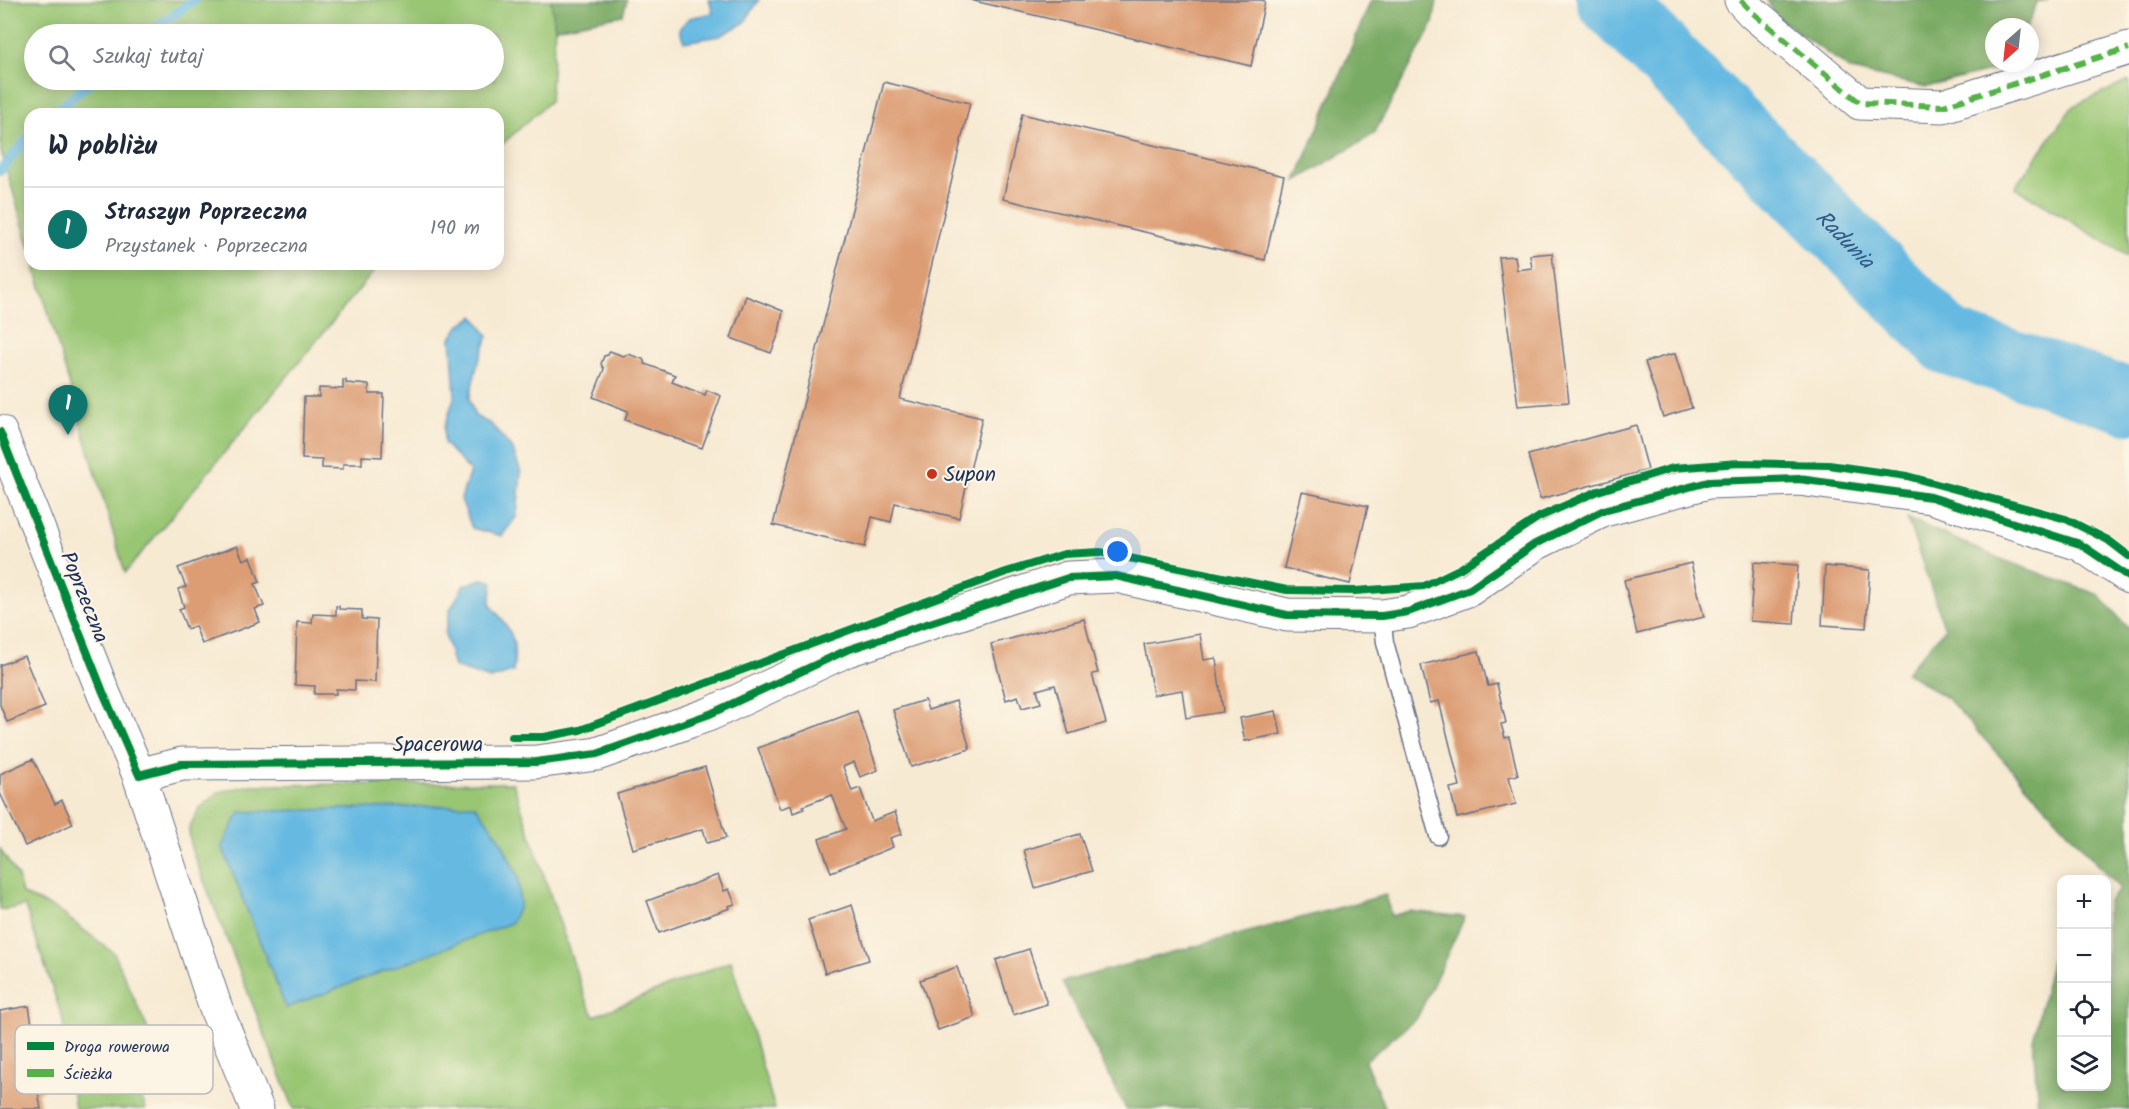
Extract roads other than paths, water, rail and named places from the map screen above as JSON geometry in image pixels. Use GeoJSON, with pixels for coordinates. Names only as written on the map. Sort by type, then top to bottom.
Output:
{"type":"FeatureCollection","features":[{"type":"Feature","properties":{"kind":"street"},"geometry":{"type":"LineString","coordinates":[[1741,0],[1753,13],[1860,102],[1943,106],[2129,48]]}},
{"type":"Feature","properties":{"kind":"street","name":"Poprzeczna"},"geometry":{"type":"LineString","coordinates":[[0,432],[103,692],[139,775],[215,1006],[256,1109]]}},
{"type":"Feature","properties":{"kind":"street","name":"Spacerowa"},"geometry":{"type":"LineString","coordinates":[[139,775],[182,764],[536,762],[597,754],[710,714],[847,650],[1068,579],[1116,576],[1287,615],[1382,615],[1408,612],[1470,589],[1535,544],[1604,510],[1708,482],[1799,478],[1931,498],[2080,544],[2129,577]]}},
{"type":"Feature","properties":{"kind":"lane"},"geometry":{"type":"LineString","coordinates":[[1382,615],[1385,642],[1438,836]]}},
{"type":"Feature","properties":{"kind":"water"},"geometry":{"type":"Polygon","coordinates":[[[709,0],[759,0],[744,23],[720,36],[684,42],[679,29],[689,18],[713,13],[709,0]]]}},
{"type":"Feature","properties":{"kind":"water"},"geometry":{"type":"Polygon","coordinates":[[[474,316],[488,336],[477,366],[469,399],[475,416],[491,424],[513,450],[521,473],[517,516],[502,536],[472,528],[461,499],[470,471],[444,443],[444,428],[455,395],[451,338],[460,325],[474,316]]]}},
{"type":"Feature","properties":{"kind":"water"},"geometry":{"type":"Polygon","coordinates":[[[482,579],[493,582],[490,604],[508,628],[514,650],[513,672],[490,679],[454,667],[445,634],[450,610],[464,585],[482,579]]]}},
{"type":"Feature","properties":{"kind":"water"},"geometry":{"type":"Polygon","coordinates":[[[475,805],[499,837],[518,877],[520,905],[511,923],[286,1008],[222,846],[240,812],[475,805]]]}},
{"type":"Feature","properties":{"kind":"waterway"},"geometry":{"type":"LineString","coordinates":[[161,24],[194,0]]}},
{"type":"Feature","properties":{"kind":"waterway","name":"Radunia"},"geometry":{"type":"LineString","coordinates":[[1609,0],[1948,342],[2129,401]]}},
{"type":"Feature","properties":{"kind":"waterway"},"geometry":{"type":"LineString","coordinates":[[61,108],[81,90]]}},
{"type":"Feature","properties":{"kind":"waterway"},"geometry":{"type":"LineString","coordinates":[[0,171],[24,143]]}},
{"type":"Feature","properties":{"kind":"place","name":"Straszyn Poprzeczna"},"geometry":{"type":"Point","coordinates":[68,435]}},
{"type":"Feature","properties":{"kind":"place","name":"Supon"},"geometry":{"type":"Point","coordinates":[932,474]}}]}
